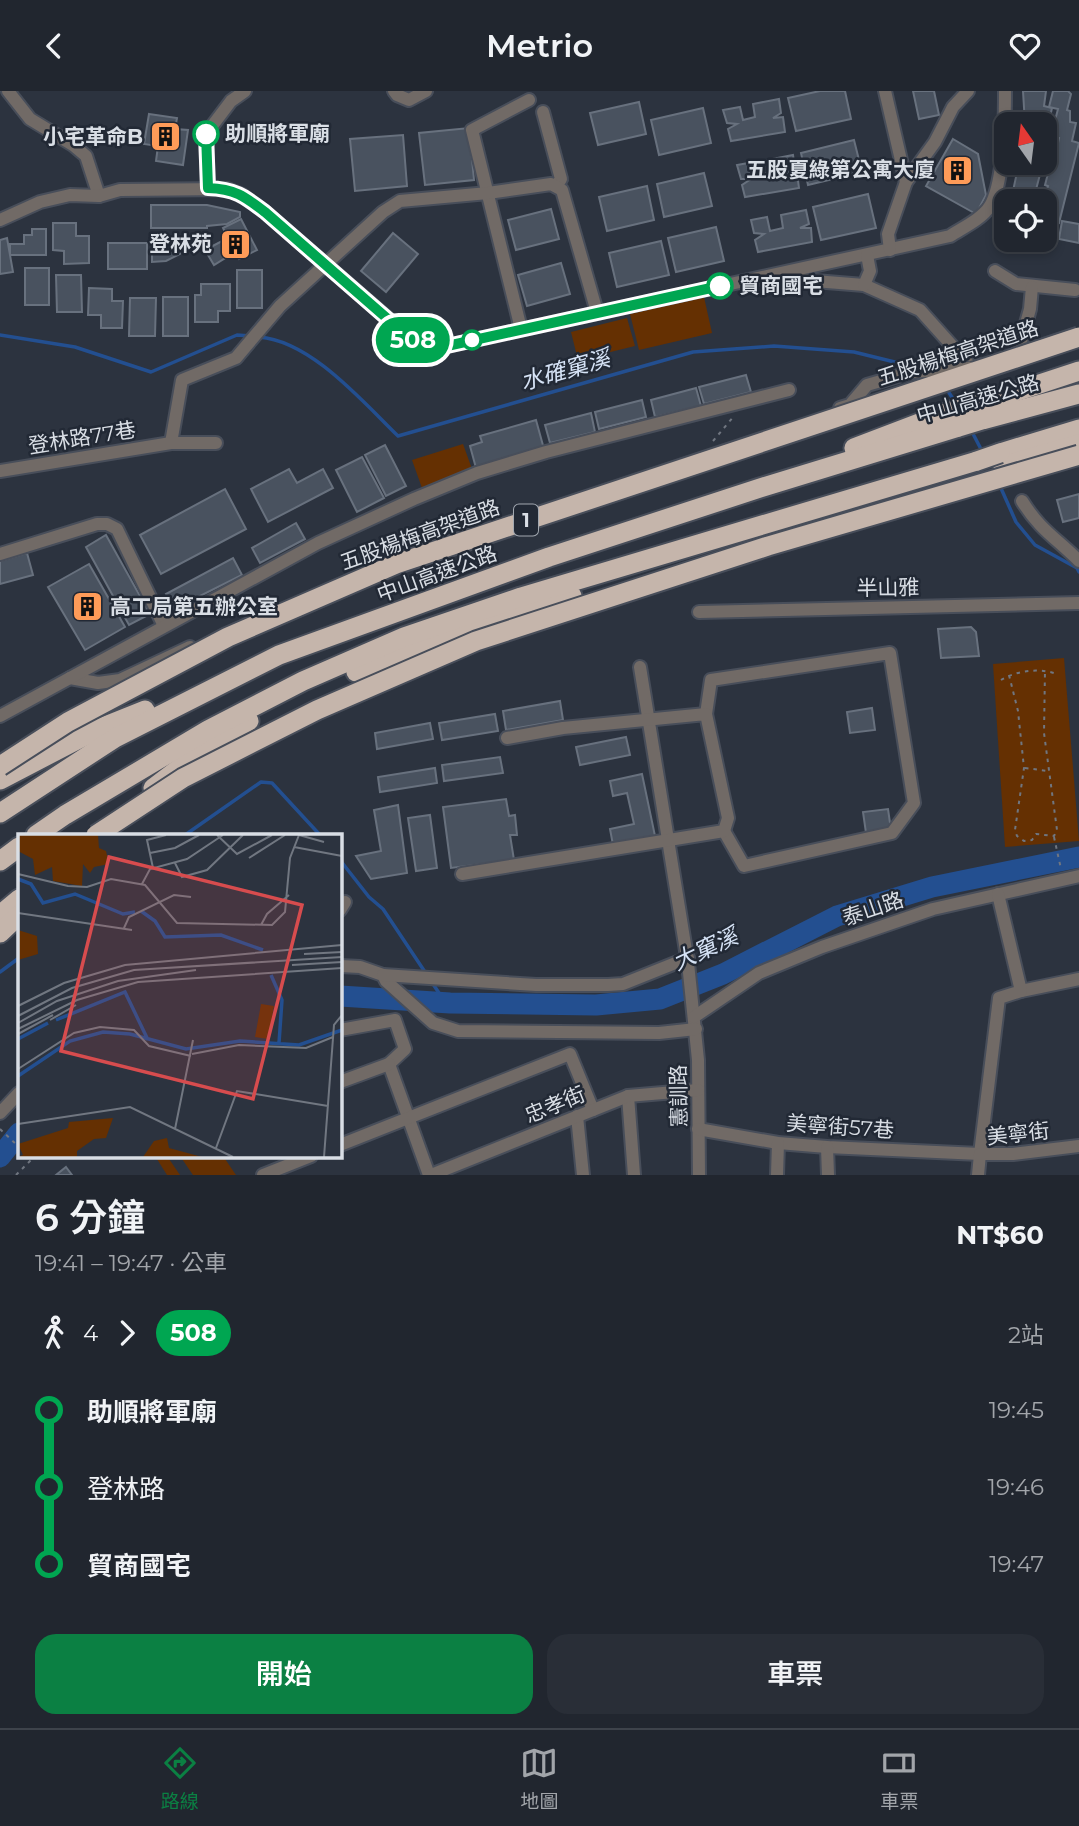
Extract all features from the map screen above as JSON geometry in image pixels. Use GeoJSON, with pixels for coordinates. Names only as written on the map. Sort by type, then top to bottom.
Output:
{"type":"FeatureCollection","features":[{"type":"Feature","properties":{"kind":"highway","name":"五股楊梅高架道路"},"geometry":{"type":"LineString","coordinates":[[0,766],[68,722],[229,637],[396,563],[1079,337]]}},
{"type":"Feature","properties":{"kind":"highway"},"geometry":{"type":"LineString","coordinates":[[980,412],[1079,371]]}},
{"type":"Feature","properties":{"kind":"highway","name":"中山高速公路"},"geometry":{"type":"LineString","coordinates":[[0,813],[115,738],[279,655],[549,557],[760,488],[956,419],[1079,394]]}},
{"type":"Feature","properties":{"kind":"highway"},"geometry":{"type":"LineString","coordinates":[[1002,460],[1079,429]]}},
{"type":"Feature","properties":{"kind":"highway"},"geometry":{"type":"LineString","coordinates":[[37,834],[208,730],[303,681],[404,637],[522,597],[1002,460],[1079,444]]}},
{"type":"Feature","properties":{"kind":"highway"},"geometry":{"type":"LineString","coordinates":[[98,834],[183,778],[317,710],[476,641],[768,546],[1079,455]]}},
{"type":"Feature","properties":{"kind":"highway"},"geometry":{"type":"LineString","coordinates":[[290,698],[409,650],[528,610],[978,467]]}},
{"type":"Feature","properties":{"kind":"highway"},"geometry":{"type":"LineString","coordinates":[[97,834],[202,751],[290,698],[404,637]]}},
{"type":"Feature","properties":{"kind":"highway"},"geometry":{"type":"LineString","coordinates":[[0,780],[100,728],[279,655]]}},
{"type":"Feature","properties":{"kind":"highway"},"geometry":{"type":"LineString","coordinates":[[105,834],[159,783]]}},
{"type":"Feature","properties":{"kind":"highway"},"geometry":{"type":"LineString","coordinates":[[0,861],[18,848]]}},
{"type":"Feature","properties":{"kind":"highway"},"geometry":{"type":"LineString","coordinates":[[0,901],[18,887]]}},
{"type":"Feature","properties":{"kind":"highway"},"geometry":{"type":"LineString","coordinates":[[0,915],[18,900]]}},
{"type":"Feature","properties":{"kind":"highway"},"geometry":{"type":"LineString","coordinates":[[0,933],[18,916]]}},
{"type":"Feature","properties":{"kind":"street"},"geometry":{"type":"LineString","coordinates":[[8,91],[30,120],[73,145],[86,156],[99,196]]}},
{"type":"Feature","properties":{"kind":"street"},"geometry":{"type":"LineString","coordinates":[[208,188],[206,134],[231,101],[245,91]]}},
{"type":"Feature","properties":{"kind":"street"},"geometry":{"type":"LineString","coordinates":[[394,91],[409,100],[426,91]]}},
{"type":"Feature","properties":{"kind":"street"},"geometry":{"type":"LineString","coordinates":[[885,91],[906,182]]}},
{"type":"Feature","properties":{"kind":"street"},"geometry":{"type":"LineString","coordinates":[[890,250],[888,234],[906,182],[935,142],[953,107],[968,91]]}},
{"type":"Feature","properties":{"kind":"street"},"geometry":{"type":"LineString","coordinates":[[0,220],[40,202],[70,195],[99,196],[120,190],[227,189],[242,195],[265,212],[413,341],[447,346],[950,236],[990,207],[1003,148],[1005,91]]}},
{"type":"Feature","properties":{"kind":"street"},"geometry":{"type":"LineString","coordinates":[[521,329],[472,130],[529,100]]}},
{"type":"Feature","properties":{"kind":"street"},"geometry":{"type":"LineString","coordinates":[[543,112],[561,179],[556,186]]}},
{"type":"Feature","properties":{"kind":"street"},"geometry":{"type":"LineString","coordinates":[[171,443],[182,380],[236,358],[280,306],[391,205],[400,201],[551,184],[556,186],[562,190],[597,312]]}},
{"type":"Feature","properties":{"kind":"street"},"geometry":{"type":"LineString","coordinates":[[864,285],[870,271],[867,255]]}},
{"type":"Feature","properties":{"kind":"street"},"geometry":{"type":"LineString","coordinates":[[840,261],[836,271],[841,283]]}},
{"type":"Feature","properties":{"kind":"street"},"geometry":{"type":"LineString","coordinates":[[995,271],[1016,284],[1075,290]]}},
{"type":"Feature","properties":{"kind":"street"},"geometry":{"type":"LineString","coordinates":[[723,285],[802,280],[864,285],[920,310],[972,368]]}},
{"type":"Feature","properties":{"kind":"street"},"geometry":{"type":"LineString","coordinates":[[1018,352],[1030,309],[1032,287]]}},
{"type":"Feature","properties":{"kind":"street"},"geometry":{"type":"LineString","coordinates":[[70,678],[98,683],[120,680],[261,613],[370,568],[708,458],[850,405],[867,385],[912,372],[972,368],[1079,331]]}},
{"type":"Feature","properties":{"kind":"street"},"geometry":{"type":"LineString","coordinates":[[0,716],[318,543],[414,499],[477,473],[546,451],[789,390]]}},
{"type":"Feature","properties":{"kind":"street","name":"登林路77巷"},"geometry":{"type":"LineString","coordinates":[[0,471],[171,443],[216,443]]}},
{"type":"Feature","properties":{"kind":"street"},"geometry":{"type":"LineString","coordinates":[[1022,501],[1046,534],[1079,561]]}},
{"type":"Feature","properties":{"kind":"street"},"geometry":{"type":"LineString","coordinates":[[0,554],[97,524],[107,524],[117,529],[164,626]]}},
{"type":"Feature","properties":{"kind":"street","name":"半山雅"},"geometry":{"type":"LineString","coordinates":[[699,612],[1078,603]]}},
{"type":"Feature","properties":{"kind":"street"},"geometry":{"type":"LineString","coordinates":[[890,653],[914,803],[892,833],[744,866],[724,831],[728,818],[706,714],[711,680],[890,653]]}},
{"type":"Feature","properties":{"kind":"street"},"geometry":{"type":"LineString","coordinates":[[341,967],[360,967],[385,978],[536,985],[608,985],[623,984],[688,961],[640,667]]}},
{"type":"Feature","properties":{"kind":"street"},"geometry":{"type":"LineString","coordinates":[[507,738],[563,728],[706,714]]}},
{"type":"Feature","properties":{"kind":"street"},"geometry":{"type":"LineString","coordinates":[[462,874],[724,831]]}},
{"type":"Feature","properties":{"kind":"street","name":"泰山路"},"geometry":{"type":"LineString","coordinates":[[385,978],[433,1023],[458,1031],[659,1033],[695,1023],[759,972],[822,947],[933,909],[1079,876]]}},
{"type":"Feature","properties":{"kind":"street"},"geometry":{"type":"LineString","coordinates":[[998,894],[1021,991]]}},
{"type":"Feature","properties":{"kind":"street","name":"憲訓路"},"geometry":{"type":"LineString","coordinates":[[688,961],[695,1023],[699,1175]]}},
{"type":"Feature","properties":{"kind":"street"},"geometry":{"type":"LineString","coordinates":[[980,1154],[999,998],[1079,979]]}},
{"type":"Feature","properties":{"kind":"street"},"geometry":{"type":"LineString","coordinates":[[341,1030],[395,1020],[405,1049],[389,1064],[341,1082]]}},
{"type":"Feature","properties":{"kind":"street"},"geometry":{"type":"LineString","coordinates":[[341,1145],[570,1054],[593,1110]]}},
{"type":"Feature","properties":{"kind":"street"},"geometry":{"type":"LineString","coordinates":[[389,1064],[430,1175]]}},
{"type":"Feature","properties":{"kind":"street","name":"忠孝街"},"geometry":{"type":"LineString","coordinates":[[430,1175],[628,1096],[698,1090]]}},
{"type":"Feature","properties":{"kind":"street"},"geometry":{"type":"LineString","coordinates":[[0,1113],[18,1094]]}},
{"type":"Feature","properties":{"kind":"street"},"geometry":{"type":"LineString","coordinates":[[628,1096],[634,1175]]}},
{"type":"Feature","properties":{"kind":"street"},"geometry":{"type":"LineString","coordinates":[[577,1116],[583,1175]]}},
{"type":"Feature","properties":{"kind":"street","name":"美寧街57巷"},"geometry":{"type":"LineString","coordinates":[[698,1129],[778,1143],[980,1154]]}},
{"type":"Feature","properties":{"kind":"street"},"geometry":{"type":"LineString","coordinates":[[777,1175],[778,1143]]}},
{"type":"Feature","properties":{"kind":"street","name":"美寧街"},"geometry":{"type":"LineString","coordinates":[[978,1175],[980,1154],[1013,1154],[1079,1146]]}},
{"type":"Feature","properties":{"kind":"street"},"geometry":{"type":"LineString","coordinates":[[827,1147],[828,1175]]}},
{"type":"Feature","properties":{"kind":"street"},"geometry":{"type":"LineString","coordinates":[[263,1175],[309,1157]]}},
{"type":"Feature","properties":{"kind":"path"},"geometry":{"type":"LineString","coordinates":[[708,458],[712,441],[733,418],[737,405]]}},
{"type":"Feature","properties":{"kind":"path"},"geometry":{"type":"LineString","coordinates":[[1000,680],[1014,673],[1045,670],[1054,673]]}},
{"type":"Feature","properties":{"kind":"path"},"geometry":{"type":"LineString","coordinates":[[1045,670],[1044,733],[1056,817],[1057,830],[1054,836],[1062,873]]}},
{"type":"Feature","properties":{"kind":"path"},"geometry":{"type":"LineString","coordinates":[[1009,675],[1018,711],[1024,768],[1015,830],[1017,836],[1024,841],[1032,840],[1036,834],[1054,836]]}},
{"type":"Feature","properties":{"kind":"path"},"geometry":{"type":"LineString","coordinates":[[1024,768],[1048,771]]}},
{"type":"Feature","properties":{"kind":"path"},"geometry":{"type":"LineString","coordinates":[[0,1129],[18,1146]]}},
{"type":"Feature","properties":{"kind":"path"},"geometry":{"type":"LineString","coordinates":[[16,1175],[32,1159]]}},
{"type":"Feature","properties":{"kind":"shaded area"},"geometry":{"type":"Polygon","coordinates":[[[704,297],[712,333],[639,350],[630,314],[704,297]]]}},
{"type":"Feature","properties":{"kind":"shaded area"},"geometry":{"type":"Polygon","coordinates":[[[627,318],[635,346],[578,360],[571,332],[627,318]]]}},
{"type":"Feature","properties":{"kind":"shaded area"},"geometry":{"type":"Polygon","coordinates":[[[463,444],[472,469],[422,488],[412,460],[463,444]]]}},
{"type":"Feature","properties":{"kind":"shaded area"},"geometry":{"type":"Polygon","coordinates":[[[1064,658],[1079,841],[1005,847],[993,664],[1064,658]]]}},
{"type":"Feature","properties":{"kind":"shaded area"},"geometry":{"type":"Polygon","coordinates":[[[156,1157],[168,1157],[180,1175],[167,1175],[156,1157]]]}},
{"type":"Feature","properties":{"kind":"shaded area"},"geometry":{"type":"Polygon","coordinates":[[[181,1157],[224,1157],[236,1175],[193,1175],[181,1157]]]}},
{"type":"Feature","properties":{"kind":"building"},"geometry":{"type":"Polygon","coordinates":[[[820,91],[845,91],[851,119],[796,131],[788,98],[820,91]]]}},
{"type":"Feature","properties":{"kind":"building"},"geometry":{"type":"Polygon","coordinates":[[[913,91],[934,91],[939,115],[919,119],[913,91]]]}},
{"type":"Feature","properties":{"kind":"building"},"geometry":{"type":"Polygon","coordinates":[[[1023,91],[1046,91],[1044,106],[1052,108],[1051,112],[1024,112],[1023,91]]]}},
{"type":"Feature","properties":{"kind":"building"},"geometry":{"type":"Polygon","coordinates":[[[1053,91],[1068,91],[1071,94],[1067,110],[1070,111],[1070,122],[1076,123],[1072,141],[1079,143],[1059,223],[1057,189],[1047,189],[1048,186],[1045,185],[1048,175],[1057,175],[1059,138],[1058,109],[1049,107],[1053,91]]]}},
{"type":"Feature","properties":{"kind":"building"},"geometry":{"type":"Polygon","coordinates":[[[779,99],[781,113],[773,118],[783,117],[785,132],[731,141],[728,129],[737,124],[727,123],[723,110],[740,107],[743,120],[755,117],[753,104],[779,99]]]}},
{"type":"Feature","properties":{"kind":"building"},"geometry":{"type":"Polygon","coordinates":[[[639,102],[646,134],[598,145],[590,113],[639,102]]]}},
{"type":"Feature","properties":{"kind":"building"},"geometry":{"type":"Polygon","coordinates":[[[703,108],[711,143],[659,155],[651,120],[703,108]]]}},
{"type":"Feature","properties":{"kind":"building","name":"小宅革命B"},"geometry":{"type":"Polygon","coordinates":[[[149,114],[177,118],[175,129],[188,130],[183,165],[156,161],[158,146],[144,144],[149,114]]]}},
{"type":"Feature","properties":{"kind":"building"},"geometry":{"type":"Polygon","coordinates":[[[469,128],[474,180],[425,185],[419,133],[469,128]]]}},
{"type":"Feature","properties":{"kind":"building"},"geometry":{"type":"Polygon","coordinates":[[[403,135],[407,186],[355,191],[350,139],[403,135]]]}},
{"type":"Feature","properties":{"kind":"building","name":"五股夏綠第公寓大廈"},"geometry":{"type":"Polygon","coordinates":[[[953,139],[978,154],[986,195],[976,214],[926,186],[953,139]]]}},
{"type":"Feature","properties":{"kind":"building"},"geometry":{"type":"Polygon","coordinates":[[[854,140],[862,172],[808,185],[801,153],[854,140]]]}},
{"type":"Feature","properties":{"kind":"building"},"geometry":{"type":"Polygon","coordinates":[[[793,155],[795,169],[787,173],[797,173],[799,188],[745,197],[742,185],[751,179],[741,179],[737,165],[754,162],[756,176],[769,173],[767,160],[793,155]]]}},
{"type":"Feature","properties":{"kind":"building"},"geometry":{"type":"Polygon","coordinates":[[[704,173],[712,206],[664,217],[657,184],[704,173]]]}},
{"type":"Feature","properties":{"kind":"building"},"geometry":{"type":"Polygon","coordinates":[[[1016,175],[1040,175],[1036,189],[1013,189],[1016,175]]]}},
{"type":"Feature","properties":{"kind":"building"},"geometry":{"type":"Polygon","coordinates":[[[647,186],[654,220],[607,231],[599,197],[647,186]]]}},
{"type":"Feature","properties":{"kind":"building"},"geometry":{"type":"Polygon","coordinates":[[[868,194],[876,228],[821,240],[813,207],[868,194]]]}},
{"type":"Feature","properties":{"kind":"building"},"geometry":{"type":"Polygon","coordinates":[[[151,205],[207,205],[240,212],[240,217],[227,224],[207,228],[151,228],[151,205]]]}},
{"type":"Feature","properties":{"kind":"building"},"geometry":{"type":"Polygon","coordinates":[[[551,209],[559,239],[516,250],[508,220],[551,209]]]}},
{"type":"Feature","properties":{"kind":"building"},"geometry":{"type":"Polygon","coordinates":[[[806,210],[809,224],[800,228],[811,228],[812,242],[758,252],[755,240],[764,234],[754,233],[751,220],[767,217],[770,231],[783,228],[781,215],[806,210]]]}},
{"type":"Feature","properties":{"kind":"building","name":"登林苑"},"geometry":{"type":"Polygon","coordinates":[[[241,219],[257,250],[239,259],[235,252],[214,265],[205,250],[228,238],[223,228],[241,219]]]}},
{"type":"Feature","properties":{"kind":"building"},"geometry":{"type":"Polygon","coordinates":[[[1062,221],[1079,224],[1079,243],[1059,239],[1062,221]]]}},
{"type":"Feature","properties":{"kind":"building"},"geometry":{"type":"Polygon","coordinates":[[[53,223],[76,223],[76,236],[89,236],[89,263],[64,264],[64,251],[53,250],[53,223]]]}},
{"type":"Feature","properties":{"kind":"building"},"geometry":{"type":"Polygon","coordinates":[[[716,227],[724,261],[676,272],[668,238],[716,227]]]}},
{"type":"Feature","properties":{"kind":"building"},"geometry":{"type":"Polygon","coordinates":[[[32,229],[46,229],[46,255],[10,255],[10,244],[24,244],[24,235],[32,235],[32,229]]]}},
{"type":"Feature","properties":{"kind":"building"},"geometry":{"type":"Polygon","coordinates":[[[393,233],[418,254],[386,292],[361,271],[393,233]]]}},
{"type":"Feature","properties":{"kind":"building"},"geometry":{"type":"Polygon","coordinates":[[[7,238],[13,272],[0,274],[0,240],[7,238]]]}},
{"type":"Feature","properties":{"kind":"building"},"geometry":{"type":"Polygon","coordinates":[[[152,238],[180,238],[180,254],[166,261],[152,262],[152,238]]]}},
{"type":"Feature","properties":{"kind":"building"},"geometry":{"type":"Polygon","coordinates":[[[661,241],[669,275],[617,287],[609,253],[661,241]]]}},
{"type":"Feature","properties":{"kind":"building"},"geometry":{"type":"Polygon","coordinates":[[[108,243],[147,243],[147,269],[108,269],[108,243]]]}},
{"type":"Feature","properties":{"kind":"building"},"geometry":{"type":"Polygon","coordinates":[[[561,263],[570,294],[527,306],[518,275],[561,263]]]}},
{"type":"Feature","properties":{"kind":"building"},"geometry":{"type":"Polygon","coordinates":[[[25,268],[49,268],[49,305],[25,305],[25,268]]]}},
{"type":"Feature","properties":{"kind":"building"},"geometry":{"type":"Polygon","coordinates":[[[237,270],[262,270],[262,308],[237,308],[237,270]]]}},
{"type":"Feature","properties":{"kind":"building"},"geometry":{"type":"Polygon","coordinates":[[[56,275],[81,275],[82,312],[57,312],[56,275]]]}},
{"type":"Feature","properties":{"kind":"building"},"geometry":{"type":"Polygon","coordinates":[[[201,284],[230,284],[230,311],[218,311],[218,322],[195,322],[195,295],[201,295],[201,284]]]}},
{"type":"Feature","properties":{"kind":"building"},"geometry":{"type":"Polygon","coordinates":[[[89,288],[112,289],[112,301],[123,301],[122,328],[101,328],[101,315],[88,315],[89,288]]]}},
{"type":"Feature","properties":{"kind":"building"},"geometry":{"type":"Polygon","coordinates":[[[163,297],[188,297],[188,336],[163,336],[163,297]]]}},
{"type":"Feature","properties":{"kind":"building"},"geometry":{"type":"Polygon","coordinates":[[[130,298],[156,298],[155,336],[129,336],[130,298]]]}},
{"type":"Feature","properties":{"kind":"building"},"geometry":{"type":"Polygon","coordinates":[[[746,375],[751,392],[704,404],[699,387],[746,375]]]}},
{"type":"Feature","properties":{"kind":"building"},"geometry":{"type":"Polygon","coordinates":[[[696,388],[701,406],[655,417],[651,400],[696,388]]]}},
{"type":"Feature","properties":{"kind":"building"},"geometry":{"type":"Polygon","coordinates":[[[642,400],[646,417],[599,429],[595,412],[642,400]]]}},
{"type":"Feature","properties":{"kind":"building"},"geometry":{"type":"Polygon","coordinates":[[[591,413],[595,432],[550,443],[545,425],[591,413]]]}},
{"type":"Feature","properties":{"kind":"building"},"geometry":{"type":"Polygon","coordinates":[[[536,420],[544,449],[476,468],[470,446],[482,442],[480,436],[536,420]]]}},
{"type":"Feature","properties":{"kind":"building"},"geometry":{"type":"Polygon","coordinates":[[[385,445],[406,486],[386,496],[365,455],[385,445]]]}},
{"type":"Feature","properties":{"kind":"building"},"geometry":{"type":"Polygon","coordinates":[[[362,457],[384,498],[357,512],[336,470],[362,457]]]}},
{"type":"Feature","properties":{"kind":"building"},"geometry":{"type":"Polygon","coordinates":[[[289,469],[297,483],[323,469],[333,488],[268,522],[251,489],[289,469]]]}},
{"type":"Feature","properties":{"kind":"building"},"geometry":{"type":"Polygon","coordinates":[[[225,489],[246,529],[161,574],[140,535],[225,489]]]}},
{"type":"Feature","properties":{"kind":"building"},"geometry":{"type":"Polygon","coordinates":[[[1079,494],[1079,518],[1063,522],[1057,500],[1079,494]]]}},
{"type":"Feature","properties":{"kind":"building"},"geometry":{"type":"Polygon","coordinates":[[[296,523],[305,539],[260,563],[252,548],[296,523]]]}},
{"type":"Feature","properties":{"kind":"building"},"geometry":{"type":"Polygon","coordinates":[[[106,535],[150,614],[129,625],[86,547],[106,535]]]}},
{"type":"Feature","properties":{"kind":"building"},"geometry":{"type":"Polygon","coordinates":[[[27,553],[33,575],[0,584],[0,561],[27,553]]]}},
{"type":"Feature","properties":{"kind":"building"},"geometry":{"type":"Polygon","coordinates":[[[233,558],[242,575],[174,609],[166,594],[233,558]]]}},
{"type":"Feature","properties":{"kind":"building","name":"高工局第五辦公室"},"geometry":{"type":"Polygon","coordinates":[[[89,564],[125,627],[85,650],[48,587],[89,564]]]}},
{"type":"Feature","properties":{"kind":"building"},"geometry":{"type":"Polygon","coordinates":[[[971,627],[976,632],[979,656],[941,658],[938,629],[971,627]]]}},
{"type":"Feature","properties":{"kind":"building"},"geometry":{"type":"Polygon","coordinates":[[[560,701],[563,720],[506,730],[503,711],[560,701]]]}},
{"type":"Feature","properties":{"kind":"building"},"geometry":{"type":"Polygon","coordinates":[[[872,708],[875,730],[850,733],[847,712],[872,708]]]}},
{"type":"Feature","properties":{"kind":"building"},"geometry":{"type":"Polygon","coordinates":[[[495,714],[498,731],[442,740],[439,723],[495,714]]]}},
{"type":"Feature","properties":{"kind":"building"},"geometry":{"type":"Polygon","coordinates":[[[430,723],[433,739],[377,749],[375,733],[430,723]]]}},
{"type":"Feature","properties":{"kind":"building"},"geometry":{"type":"Polygon","coordinates":[[[626,737],[630,755],[580,765],[576,747],[626,737]]]}},
{"type":"Feature","properties":{"kind":"building"},"geometry":{"type":"Polygon","coordinates":[[[500,757],[503,773],[444,781],[442,765],[500,757]]]}},
{"type":"Feature","properties":{"kind":"building"},"geometry":{"type":"Polygon","coordinates":[[[435,768],[437,783],[380,792],[378,777],[435,768]]]}},
{"type":"Feature","properties":{"kind":"building"},"geometry":{"type":"Polygon","coordinates":[[[642,774],[655,836],[613,845],[610,829],[634,824],[627,793],[613,796],[610,781],[642,774]]]}},
{"type":"Feature","properties":{"kind":"building"},"geometry":{"type":"Polygon","coordinates":[[[506,799],[509,816],[515,815],[517,835],[510,835],[514,860],[451,868],[443,807],[506,799]]]}},
{"type":"Feature","properties":{"kind":"building"},"geometry":{"type":"Polygon","coordinates":[[[398,805],[407,873],[371,879],[356,856],[381,851],[374,810],[398,805]]]}},
{"type":"Feature","properties":{"kind":"building"},"geometry":{"type":"Polygon","coordinates":[[[888,809],[891,830],[866,833],[863,812],[888,809]]]}},
{"type":"Feature","properties":{"kind":"building"},"geometry":{"type":"Polygon","coordinates":[[[430,815],[437,868],[416,871],[408,818],[430,815]]]}},
{"type":"Feature","properties":{"kind":"building"},"geometry":{"type":"Polygon","coordinates":[[[66,1167],[72,1175],[56,1175],[66,1167]]]}},
{"type":"Feature","properties":{"kind":"waterway","name":"水確窠溪"},"geometry":{"type":"LineString","coordinates":[[0,335],[75,347],[151,372],[237,335],[251,336]]}},
{"type":"Feature","properties":{"kind":"waterway","name":"水確窠溪"},"geometry":{"type":"LineString","coordinates":[[259,337],[298,349],[316,361],[352,390],[398,436],[693,352],[774,346],[854,352],[915,367]]}},
{"type":"Feature","properties":{"kind":"waterway","name":"水確窠溪"},"geometry":{"type":"LineString","coordinates":[[946,388],[955,402]]}},
{"type":"Feature","properties":{"kind":"waterway","name":"水確窠溪"},"geometry":{"type":"LineString","coordinates":[[971,430],[982,451]]}},
{"type":"Feature","properties":{"kind":"waterway","name":"水確窠溪"},"geometry":{"type":"LineString","coordinates":[[1000,486],[1016,522],[1035,545],[1077,568],[1079,572]]}},
{"type":"Feature","properties":{"kind":"waterway"},"geometry":{"type":"LineString","coordinates":[[186,834],[261,782],[272,783],[319,834]]}},
{"type":"Feature","properties":{"kind":"waterway","name":"大窠溪"},"geometry":{"type":"LineString","coordinates":[[341,996],[450,1003],[596,1005],[660,999],[723,974],[837,916],[932,887],[1079,857]]}},
{"type":"Feature","properties":{"kind":"waterway"},"geometry":{"type":"LineString","coordinates":[[341,861],[369,897],[383,909],[427,975]]}},
{"type":"Feature","properties":{"kind":"waterway"},"geometry":{"type":"LineString","coordinates":[[0,972],[18,959]]}},
{"type":"Feature","properties":{"kind":"waterway"},"geometry":{"type":"LineString","coordinates":[[431,981],[445,1002]]}},
{"type":"Feature","properties":{"kind":"waterway","name":"大窠溪"},"geometry":{"type":"LineString","coordinates":[[0,1157],[18,1134]]}},
{"type":"Feature","properties":{"kind":"bus line","name":"508"},"geometry":{"type":"LineString","coordinates":[[206,134],[208,188],[227,189],[242,195],[265,212],[413,341],[447,346],[720,286]]}},
{"type":"Feature","properties":{"kind":"place","name":"助順將軍廟"},"geometry":{"type":"Point","coordinates":[206,134]}},
{"type":"Feature","properties":{"kind":"place","name":"小宅革命B"},"geometry":{"type":"Point","coordinates":[166,137]}},
{"type":"Feature","properties":{"kind":"place","name":"五股夏綠第公寓大廈"},"geometry":{"type":"Point","coordinates":[958,170]}},
{"type":"Feature","properties":{"kind":"place","name":"登林苑"},"geometry":{"type":"Point","coordinates":[235,244]}},
{"type":"Feature","properties":{"kind":"place","name":"貿商國宅"},"geometry":{"type":"Point","coordinates":[720,286]}},
{"type":"Feature","properties":{"kind":"place","name":"高工局第五辦公室"},"geometry":{"type":"Point","coordinates":[87,607]}}]}
